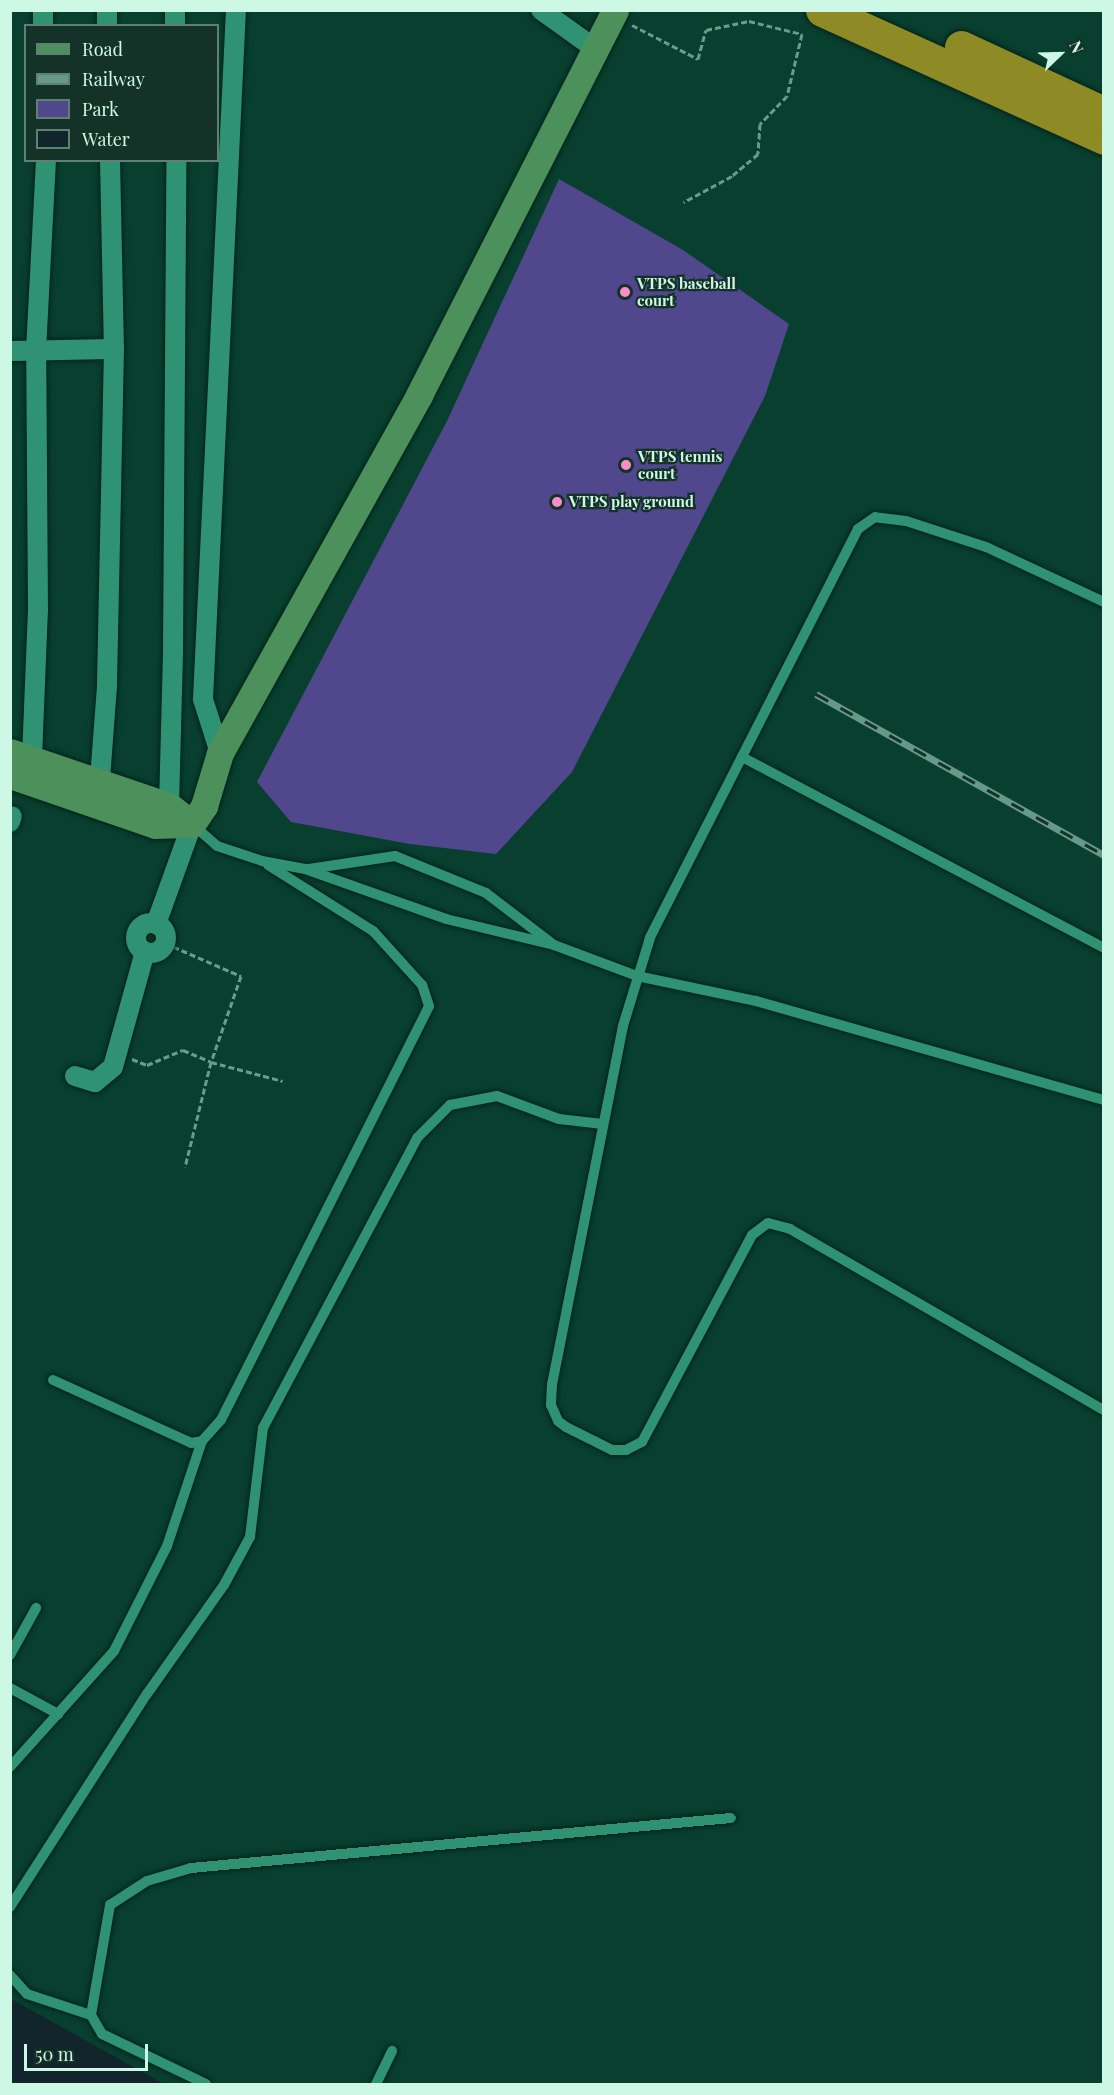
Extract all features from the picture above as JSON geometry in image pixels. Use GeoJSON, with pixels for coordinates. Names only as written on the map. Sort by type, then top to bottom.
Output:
{"type":"FeatureCollection","features":[{"type":"Feature","properties":{"kind":"highway"},"geometry":{"type":"LineString","coordinates":[[822,10],[1104,138]]}},
{"type":"Feature","properties":{"kind":"highway"},"geometry":{"type":"LineString","coordinates":[[877,10],[1104,113]]}},
{"type":"Feature","properties":{"kind":"street"},"geometry":{"type":"LineString","coordinates":[[220,753],[203,699],[236,10]]}},
{"type":"Feature","properties":{"kind":"street"},"geometry":{"type":"LineString","coordinates":[[541,10],[594,48]]}},
{"type":"Feature","properties":{"kind":"street"},"geometry":{"type":"LineString","coordinates":[[156,924],[192,824],[204,806],[220,753],[419,395],[614,12]]}},
{"type":"Feature","properties":{"kind":"street"},"geometry":{"type":"LineString","coordinates":[[46,162],[36,351],[38,611],[21,755],[100,780],[162,815]]}},
{"type":"Feature","properties":{"kind":"street"},"geometry":{"type":"LineString","coordinates":[[100,780],[107,686],[114,349],[110,162]]}},
{"type":"Feature","properties":{"kind":"street"},"geometry":{"type":"LineString","coordinates":[[162,815],[176,162]]}},
{"type":"Feature","properties":{"kind":"street"},"geometry":{"type":"LineString","coordinates":[[10,351],[114,349]]}},
{"type":"Feature","properties":{"kind":"street"},"geometry":{"type":"LineString","coordinates":[[10,775],[192,824]]}},
{"type":"Feature","properties":{"kind":"street"},"geometry":{"type":"LineString","coordinates":[[146,924],[156,924],[165,934],[165,943],[155,953],[145,952],[136,941],[138,931],[146,924]]}},
{"type":"Feature","properties":{"kind":"street"},"geometry":{"type":"LineString","coordinates":[[75,1076],[95,1082],[113,1067],[145,952]]}},
{"type":"Feature","properties":{"kind":"lane"},"geometry":{"type":"LineString","coordinates":[[1104,602],[987,547],[906,521],[876,517],[858,529],[650,938],[637,976],[603,1124],[552,1384],[554,1413],[566,1427],[612,1450],[626,1450],[642,1442],[752,1235],[768,1223],[790,1229],[1104,1410]]}},
{"type":"Feature","properties":{"kind":"lane"},"geometry":{"type":"LineString","coordinates":[[742,757],[1104,948]]}},
{"type":"Feature","properties":{"kind":"lane"},"geometry":{"type":"LineString","coordinates":[[192,824],[217,846],[262,861],[306,869],[446,920],[554,945],[637,976],[756,1001],[1104,1100]]}},
{"type":"Feature","properties":{"kind":"lane"},"geometry":{"type":"LineString","coordinates":[[306,869],[395,856],[486,893],[554,945]]}},
{"type":"Feature","properties":{"kind":"lane"},"geometry":{"type":"LineString","coordinates":[[10,1767],[114,1651],[167,1546],[202,1441],[220,1420],[429,1006],[422,985],[373,931],[262,861]]}},
{"type":"Feature","properties":{"kind":"lane"},"geometry":{"type":"LineString","coordinates":[[10,1907],[147,1694],[229,1575],[250,1537],[263,1428],[417,1138],[450,1105],[497,1096],[559,1119],[603,1124]]}},
{"type":"Feature","properties":{"kind":"lane"},"geometry":{"type":"LineString","coordinates":[[53,1380],[191,1443],[202,1441]]}},
{"type":"Feature","properties":{"kind":"lane"},"geometry":{"type":"LineString","coordinates":[[10,1655],[36,1608]]}},
{"type":"Feature","properties":{"kind":"lane"},"geometry":{"type":"LineString","coordinates":[[10,1688],[58,1714]]}},
{"type":"Feature","properties":{"kind":"lane"},"geometry":{"type":"LineString","coordinates":[[207,2085],[102,2034],[91,2015],[110,1905],[165,1873],[731,1818]]}},
{"type":"Feature","properties":{"kind":"lane"},"geometry":{"type":"LineString","coordinates":[[10,1975],[27,1994],[91,2015]]}},
{"type":"Feature","properties":{"kind":"lane"},"geometry":{"type":"LineString","coordinates":[[376,2085],[392,2051]]}},
{"type":"Feature","properties":{"kind":"path"},"geometry":{"type":"LineString","coordinates":[[614,12],[698,59],[706,30],[749,21],[802,34],[787,96],[760,123],[758,154],[732,176],[684,202]]}},
{"type":"Feature","properties":{"kind":"path"},"geometry":{"type":"LineString","coordinates":[[165,943],[241,976],[211,1062],[185,1167]]}},
{"type":"Feature","properties":{"kind":"path"},"geometry":{"type":"LineString","coordinates":[[118,1054],[147,1065],[183,1050],[211,1062],[283,1081]]}},
{"type":"Feature","properties":{"kind":"green space","name":"VTPS play ground"},"geometry":{"type":"Polygon","coordinates":[[[559,179],[683,250],[789,324],[765,396],[572,772],[496,854],[410,844],[291,822],[257,782],[447,421],[559,179]]]}},
{"type":"Feature","properties":{"kind":"water"},"geometry":{"type":"Polygon","coordinates":[[[11,1999],[164,2084],[11,2084],[11,1999]]]}},
{"type":"Feature","properties":{"kind":"railway"},"geometry":{"type":"LineString","coordinates":[[816,694],[1104,855]]}},
{"type":"Feature","properties":{"kind":"place","name":"VTPS baseball court"},"geometry":{"type":"Point","coordinates":[625,292]}},
{"type":"Feature","properties":{"kind":"place","name":"VTPS tennis court"},"geometry":{"type":"Point","coordinates":[626,465]}},
{"type":"Feature","properties":{"kind":"place","name":"VTPS play ground"},"geometry":{"type":"Point","coordinates":[557,502]}}]}
